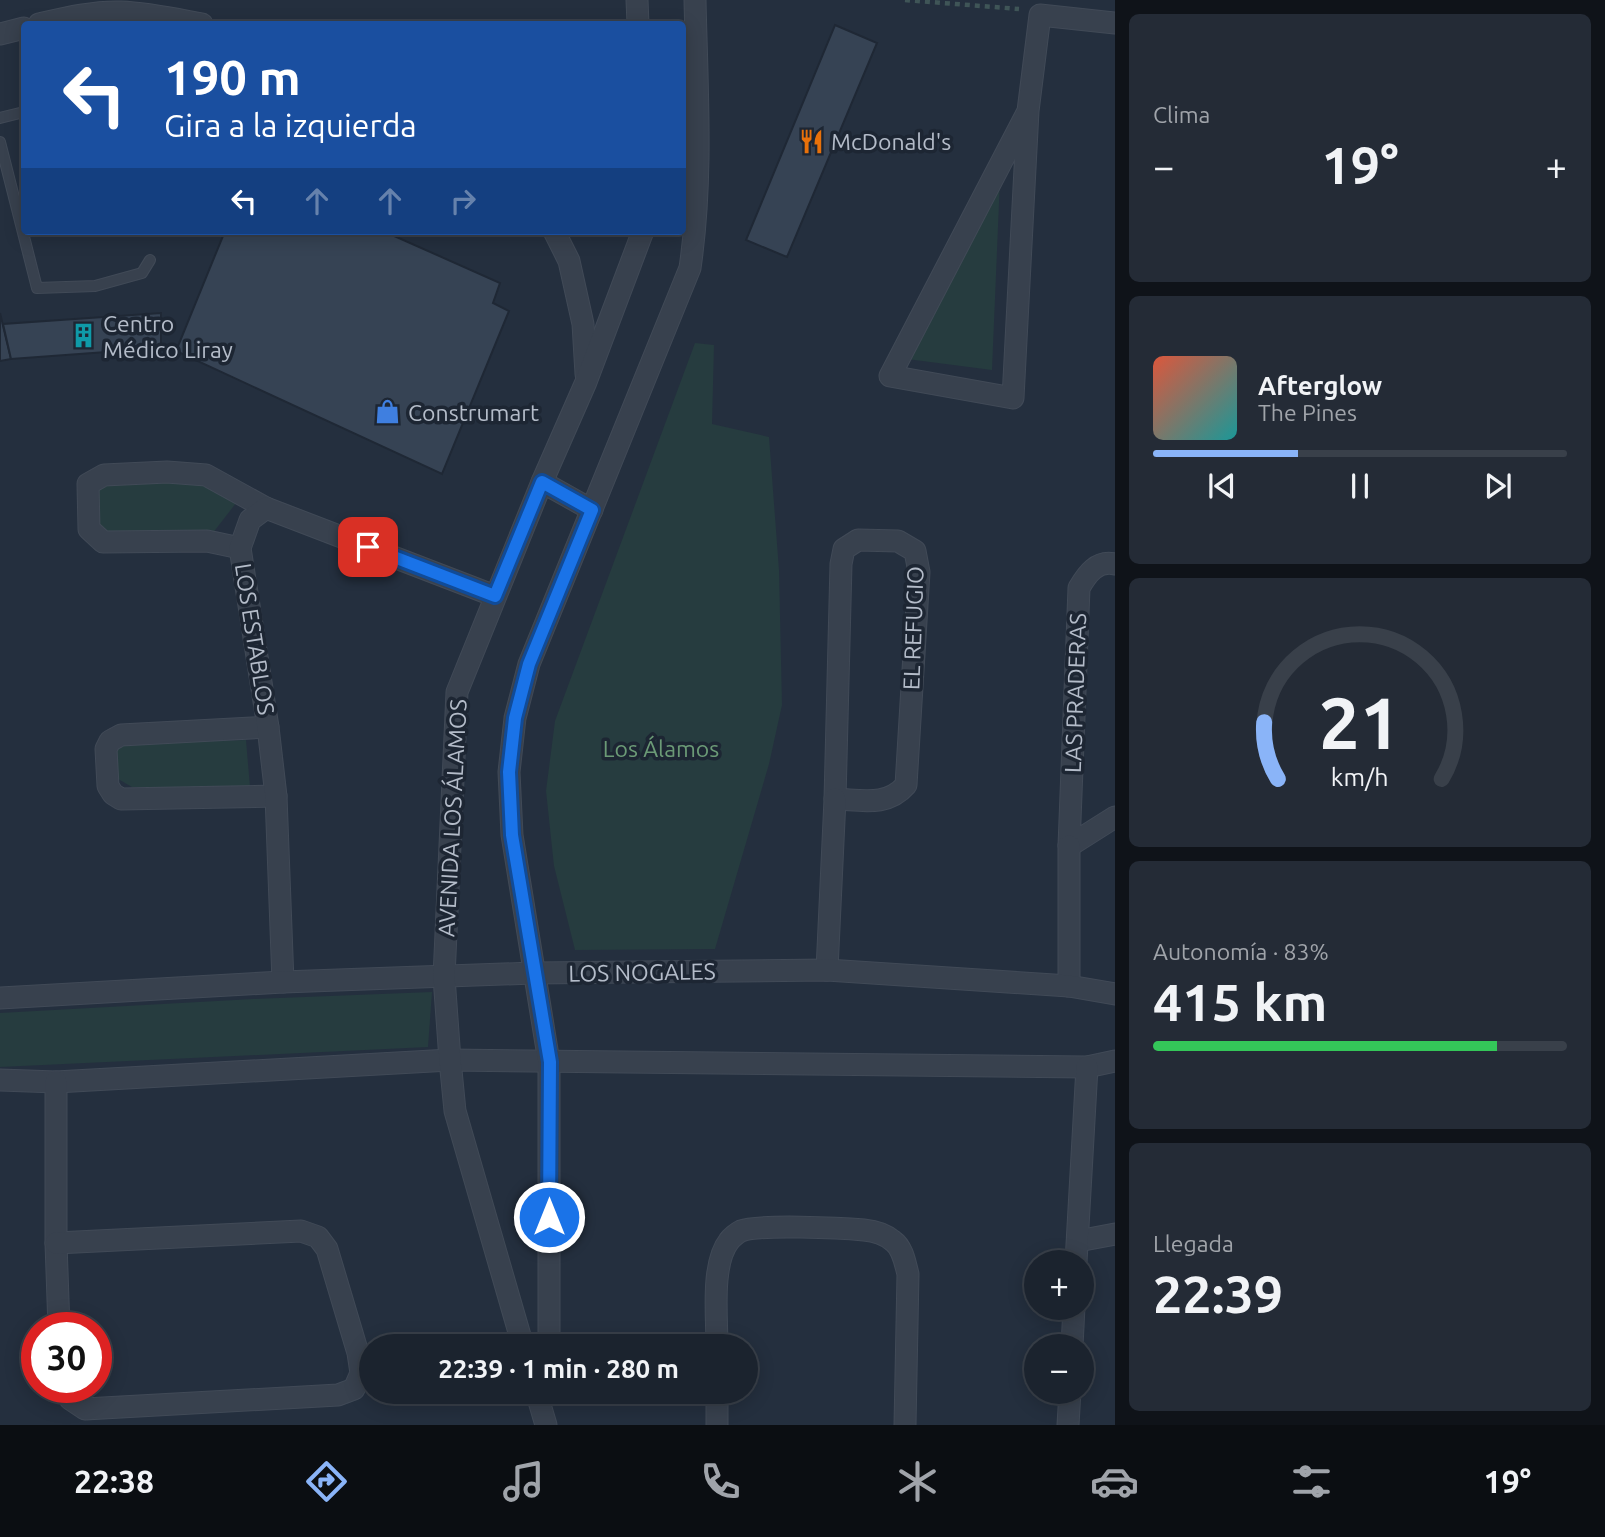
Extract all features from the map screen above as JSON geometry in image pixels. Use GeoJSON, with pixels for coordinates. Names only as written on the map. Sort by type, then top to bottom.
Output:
{"type":"FeatureCollection","features":[{"type":"Feature","properties":{"kind":"street"},"geometry":{"type":"LineString","coordinates":[[638,0],[638,21]]}},
{"type":"Feature","properties":{"kind":"street"},"geometry":{"type":"LineString","coordinates":[[549,1334],[550,1062],[512,835],[509,772],[515,718],[529,664],[690,268],[697,220],[699,173],[695,0]]}},
{"type":"Feature","properties":{"kind":"street"},"geometry":{"type":"LineString","coordinates":[[52,21],[118,12],[158,15],[187,21]]}},
{"type":"Feature","properties":{"kind":"street"},"geometry":{"type":"LineString","coordinates":[[1028,111],[890,376],[1013,398],[1028,111],[1040,15],[1115,23]]}},
{"type":"Feature","properties":{"kind":"street"},"geometry":{"type":"LineString","coordinates":[[0,34],[21,29]]}},
{"type":"Feature","properties":{"kind":"street"},"geometry":{"type":"LineString","coordinates":[[556,235],[569,261],[580,311],[586,382]]}},
{"type":"Feature","properties":{"kind":"street","name":"AVENIDA LOS ÁLAMOS"},"geometry":{"type":"LineString","coordinates":[[520,1334],[455,1111],[450,1060],[444,977],[457,692],[542,482],[586,382],[641,235]]}},
{"type":"Feature","properties":{"kind":"street"},"geometry":{"type":"LineString","coordinates":[[240,548],[207,541],[103,542],[89,528],[88,484],[104,475],[167,472],[206,475],[266,508],[495,596]]}},
{"type":"Feature","properties":{"kind":"street"},"geometry":{"type":"LineString","coordinates":[[542,482],[592,510]]}},
{"type":"Feature","properties":{"kind":"street","name":"LOS ESTABLOS"},"geometry":{"type":"LineString","coordinates":[[266,508],[250,520],[240,548],[276,796],[283,982]]}},
{"type":"Feature","properties":{"kind":"street","name":"EL REFUGIO"},"geometry":{"type":"LineString","coordinates":[[827,970],[835,799],[841,564],[845,549],[858,540],[898,541],[915,551],[919,572],[906,785],[897,796],[879,802],[835,799]]}},
{"type":"Feature","properties":{"kind":"street","name":"LAS PRADERAS"},"geometry":{"type":"LineString","coordinates":[[1069,986],[1069,846],[1079,588],[1089,571],[1107,562],[1115,564]]}},
{"type":"Feature","properties":{"kind":"street"},"geometry":{"type":"LineString","coordinates":[[268,727],[121,735],[110,741],[106,749],[108,786],[113,794],[121,799],[276,796]]}},
{"type":"Feature","properties":{"kind":"street"},"geometry":{"type":"LineString","coordinates":[[1069,846],[1115,817]]}},
{"type":"Feature","properties":{"kind":"street","name":"LOS NOGALES"},"geometry":{"type":"LineString","coordinates":[[0,998],[283,982],[533,973],[827,970],[1069,986],[1115,994]]}},
{"type":"Feature","properties":{"kind":"street"},"geometry":{"type":"LineString","coordinates":[[0,1080],[56,1082],[450,1060],[1087,1067],[1115,1061]]}},
{"type":"Feature","properties":{"kind":"street"},"geometry":{"type":"LineString","coordinates":[[1077,1250],[1087,1067]]}},
{"type":"Feature","properties":{"kind":"street"},"geometry":{"type":"LineString","coordinates":[[56,1082],[58,1312]]}},
{"type":"Feature","properties":{"kind":"street"},"geometry":{"type":"LineString","coordinates":[[717,1334],[718,1271],[721,1253],[741,1231],[764,1228],[864,1230],[882,1234],[895,1242],[903,1255],[908,1274],[905,1425]]}},
{"type":"Feature","properties":{"kind":"street"},"geometry":{"type":"LineString","coordinates":[[56,1243],[301,1231],[318,1237],[327,1249],[358,1353],[361,1373],[354,1389],[338,1395],[85,1409],[76,1403]]}},
{"type":"Feature","properties":{"kind":"street"},"geometry":{"type":"LineString","coordinates":[[1079,1250],[1115,1234]]}},
{"type":"Feature","properties":{"kind":"street"},"geometry":{"type":"LineString","coordinates":[[540,1404],[547,1425]]}},
{"type":"Feature","properties":{"kind":"street"},"geometry":{"type":"LineString","coordinates":[[547,1425],[548,1404]]}},
{"type":"Feature","properties":{"kind":"street"},"geometry":{"type":"LineString","coordinates":[[716,1425],[717,1404]]}},
{"type":"Feature","properties":{"kind":"street"},"geometry":{"type":"LineString","coordinates":[[1068,1425],[1069,1404]]}},
{"type":"Feature","properties":{"kind":"lane"},"geometry":{"type":"LineString","coordinates":[[0,118],[21,113]]}},
{"type":"Feature","properties":{"kind":"lane"},"geometry":{"type":"LineString","coordinates":[[0,142],[21,225]]}},
{"type":"Feature","properties":{"kind":"lane"},"geometry":{"type":"LineString","coordinates":[[24,235],[37,288],[95,286],[142,272],[150,260]]}},
{"type":"Feature","properties":{"kind":"path"},"geometry":{"type":"LineString","coordinates":[[905,0],[1019,9],[1040,15]]}},
{"type":"Feature","properties":{"kind":"green space"},"geometry":{"type":"Polygon","coordinates":[[[1000,179],[992,370],[907,359],[1000,179]]]}},
{"type":"Feature","properties":{"kind":"green space","name":"Los Álamos"},"geometry":{"type":"Polygon","coordinates":[[[695,343],[714,345],[712,424],[769,437],[779,570],[782,705],[769,764],[715,949],[575,950],[554,866],[546,791],[555,721],[695,343]]]}},
{"type":"Feature","properties":{"kind":"green space"},"geometry":{"type":"Polygon","coordinates":[[[201,476],[240,498],[212,534],[97,534],[97,486],[201,476]]]}},
{"type":"Feature","properties":{"kind":"green space"},"geometry":{"type":"Polygon","coordinates":[[[246,740],[250,787],[132,787],[113,776],[113,753],[122,744],[246,740]]]}},
{"type":"Feature","properties":{"kind":"green space"},"geometry":{"type":"Polygon","coordinates":[[[432,992],[428,1047],[0,1067],[0,1013],[432,992]]]}},
{"type":"Feature","properties":{"kind":"building","name":"McDonald's"},"geometry":{"type":"Polygon","coordinates":[[[835,25],[877,43],[787,257],[746,240],[835,25]]]}},
{"type":"Feature","properties":{"kind":"building","name":"Construmart"},"geometry":{"type":"Polygon","coordinates":[[[223,235],[392,235],[500,283],[493,303],[509,311],[442,474],[176,351],[223,235]]]}},
{"type":"Feature","properties":{"kind":"building"},"geometry":{"type":"Polygon","coordinates":[[[0,313],[11,359],[0,361],[0,313]]]}},
{"type":"Feature","properties":{"kind":"building","name":"Centro Médico Liray"},"geometry":{"type":"Polygon","coordinates":[[[161,313],[161,348],[11,359],[3,324],[161,313]]]}},
{"type":"Feature","properties":{"kind":"place","name":"McDonald's"},"geometry":{"type":"Point","coordinates":[811,141]}},
{"type":"Feature","properties":{"kind":"place","name":"Centro Médico Liray"},"geometry":{"type":"Point","coordinates":[83,336]}},
{"type":"Feature","properties":{"kind":"place","name":"Construmart"},"geometry":{"type":"Point","coordinates":[388,412]}},
{"type":"Feature","properties":{"kind":"route"},"geometry":{"type":"LineString","coordinates":[[368,547],[495,596],[542,482],[592,510],[529,664],[515,718],[509,772],[512,835],[550,1062],[549,1217]]}}]}
